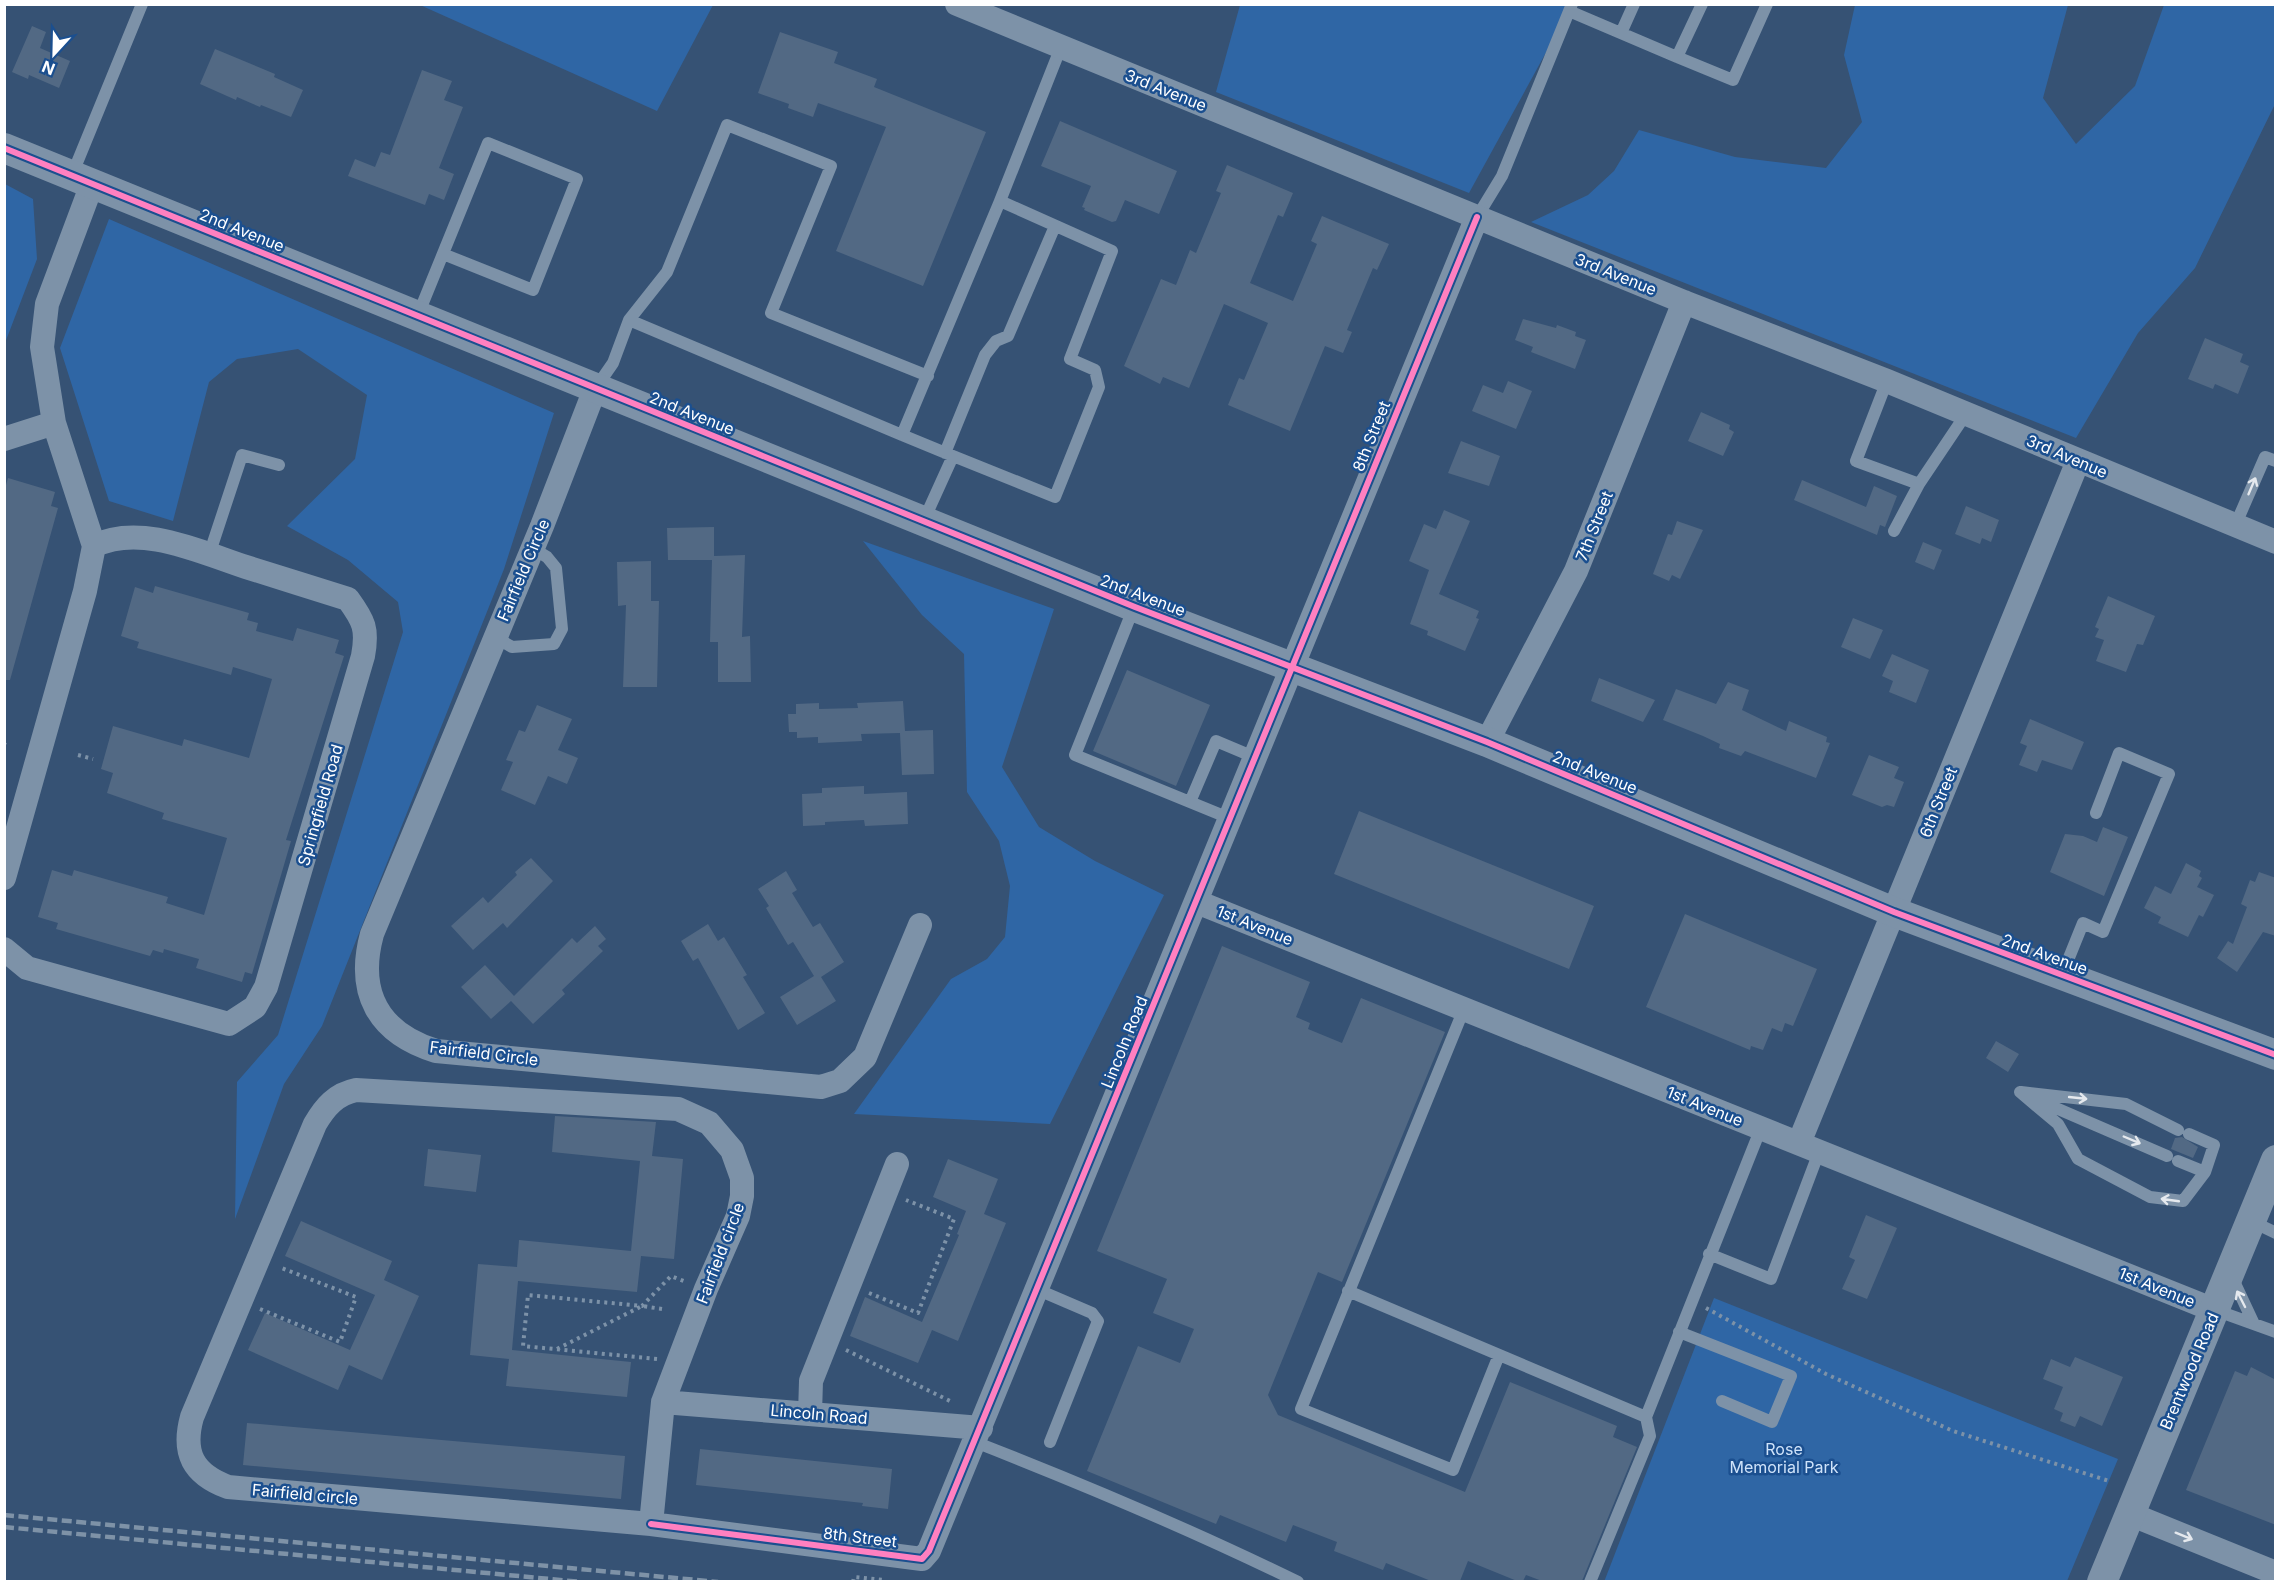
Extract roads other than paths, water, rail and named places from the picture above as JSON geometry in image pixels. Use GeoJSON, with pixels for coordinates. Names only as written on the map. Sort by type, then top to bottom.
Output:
{"type":"FeatureCollection","features":[{"type":"Feature","properties":{"kind":"street","name":"3rd Avenue"},"geometry":{"type":"LineString","coordinates":[[957,4],[1684,302],[1887,381],[2276,542]]}},
{"type":"Feature","properties":{"kind":"street","name":"2nd Avenue"},"geometry":{"type":"LineString","coordinates":[[4,148],[1135,607],[1487,742],[1894,912],[2276,1055]]}},
{"type":"Feature","properties":{"kind":"street"},"geometry":{"type":"LineString","coordinates":[[4,878],[85,591],[94,546],[54,423],[45,378],[43,328],[47,304],[82,180]]}},
{"type":"Feature","properties":{"kind":"street","name":"8th Street"},"geometry":{"type":"LineString","coordinates":[[1292,667],[1477,217]]}},
{"type":"Feature","properties":{"kind":"street","name":"7th Street"},"geometry":{"type":"LineString","coordinates":[[1487,742],[1575,571],[1684,302]]}},
{"type":"Feature","properties":{"kind":"street","name":"Fairfield Circle"},"geometry":{"type":"LineString","coordinates":[[595,388],[368,949],[365,964],[367,987],[375,1006],[391,1028],[414,1044],[436,1051],[821,1087],[840,1081],[865,1057],[920,925]]}},
{"type":"Feature","properties":{"kind":"street"},"geometry":{"type":"LineString","coordinates":[[4,439],[54,423]]}},
{"type":"Feature","properties":{"kind":"street","name":"6th Street"},"geometry":{"type":"LineString","coordinates":[[1809,1148],[1894,912],[2078,461]]}},
{"type":"Feature","properties":{"kind":"street","name":"Springfield Road"},"geometry":{"type":"LineString","coordinates":[[4,950],[27,968],[229,1024],[246,1015],[262,996],[363,656],[366,636],[362,618],[348,599],[169,542],[127,537],[108,539],[94,546]]}},
{"type":"Feature","properties":{"kind":"street","name":"Lincoln Road"},"geometry":{"type":"LineString","coordinates":[[663,1402],[810,1414],[978,1435],[1292,667]]}},
{"type":"Feature","properties":{"kind":"street","name":"1st Avenue"},"geometry":{"type":"LineString","coordinates":[[1197,902],[2214,1310]]}},
{"type":"Feature","properties":{"kind":"street","name":"Fairfield circle"},"geometry":{"type":"LineString","coordinates":[[356,1090],[678,1109],[694,1114],[709,1123],[732,1150],[742,1178],[742,1196],[738,1216],[706,1289],[663,1402],[651,1524],[228,1487],[208,1477],[197,1468],[187,1444],[188,1431],[315,1124],[323,1110],[345,1092],[356,1090]]}},
{"type":"Feature","properties":{"kind":"street","name":"Brentwood Road"},"geometry":{"type":"LineString","coordinates":[[2102,1581],[2230,1272],[2266,1213],[2276,1160]]}},
{"type":"Feature","properties":{"kind":"street"},"geometry":{"type":"LineString","coordinates":[[810,1414],[811,1381],[897,1164]]}},
{"type":"Feature","properties":{"kind":"street","name":"8th Street"},"geometry":{"type":"LineString","coordinates":[[651,1524],[922,1559],[929,1551],[978,1435]]}},
{"type":"Feature","properties":{"kind":"street"},"geometry":{"type":"LineString","coordinates":[[2130,1514],[2276,1573]]}},
{"type":"Feature","properties":{"kind":"lane"},"geometry":{"type":"LineString","coordinates":[[82,180],[142,4]]}},
{"type":"Feature","properties":{"kind":"lane"},"geometry":{"type":"LineString","coordinates":[[1621,33],[1634,4]]}},
{"type":"Feature","properties":{"kind":"lane"},"geometry":{"type":"LineString","coordinates":[[1677,57],[1702,4]]}},
{"type":"Feature","properties":{"kind":"lane"},"geometry":{"type":"LineString","coordinates":[[1571,8],[1621,33],[1733,80],[1767,4]]}},
{"type":"Feature","properties":{"kind":"lane","name":"8th Street"},"geometry":{"type":"LineString","coordinates":[[1477,217],[1502,176],[1571,8]]}},
{"type":"Feature","properties":{"kind":"lane"},"geometry":{"type":"LineString","coordinates":[[902,435],[1000,201],[1061,47]]}},
{"type":"Feature","properties":{"kind":"lane"},"geometry":{"type":"LineString","coordinates":[[595,388],[613,363],[629,320],[668,272],[727,125],[831,166],[771,313],[928,376]]}},
{"type":"Feature","properties":{"kind":"lane"},"geometry":{"type":"LineString","coordinates":[[418,316],[443,254],[488,143],[577,179],[533,290],[443,254]]}},
{"type":"Feature","properties":{"kind":"lane"},"geometry":{"type":"LineString","coordinates":[[629,320],[902,435],[1055,496],[1099,387],[1095,370],[1070,359],[1112,251],[1000,201]]}},
{"type":"Feature","properties":{"kind":"lane"},"geometry":{"type":"LineString","coordinates":[[923,521],[985,355],[996,341],[1008,336],[1055,226]]}},
{"type":"Feature","properties":{"kind":"lane"},"geometry":{"type":"LineString","coordinates":[[1887,381],[1856,461],[1918,484]]}},
{"type":"Feature","properties":{"kind":"lane"},"geometry":{"type":"LineString","coordinates":[[1894,531],[1918,484],[1966,414]]}},
{"type":"Feature","properties":{"kind":"lane"},"geometry":{"type":"LineString","coordinates":[[209,555],[242,455],[279,465]]}},
{"type":"Feature","properties":{"kind":"lane"},"geometry":{"type":"LineString","coordinates":[[2235,526],[2265,457],[2276,461]]}},
{"type":"Feature","properties":{"kind":"lane"},"geometry":{"type":"LineString","coordinates":[[495,637],[512,647],[554,644],[562,629],[556,568],[547,557],[532,548]]}},
{"type":"Feature","properties":{"kind":"lane"},"geometry":{"type":"LineString","coordinates":[[1135,607],[1075,755],[1230,818]]}},
{"type":"Feature","properties":{"kind":"lane"},"geometry":{"type":"LineString","coordinates":[[1190,802],[1216,741],[1254,757]]}},
{"type":"Feature","properties":{"kind":"lane"},"geometry":{"type":"LineString","coordinates":[[2062,975],[2083,923],[2103,932],[2169,774],[2119,753],[2096,813]]}},
{"type":"Feature","properties":{"kind":"lane"},"geometry":{"type":"LineString","coordinates":[[1464,1009],[1301,1409],[1453,1470],[1499,1355]]}},
{"type":"Feature","properties":{"kind":"lane"},"geometry":{"type":"LineString","coordinates":[[2020,1092],[2126,1104],[2214,1145],[2205,1172],[2182,1201],[2150,1197],[2078,1159],[2058,1124],[2020,1092]]}},
{"type":"Feature","properties":{"kind":"lane"},"geometry":{"type":"LineString","coordinates":[[2020,1092],[2205,1172]]}},
{"type":"Feature","properties":{"kind":"lane"},"geometry":{"type":"LineString","coordinates":[[1590,1581],[1650,1436],[1646,1417],[1761,1128]]}},
{"type":"Feature","properties":{"kind":"lane"},"geometry":{"type":"LineString","coordinates":[[1709,1254],[1771,1279],[1809,1148]]}},
{"type":"Feature","properties":{"kind":"lane"},"geometry":{"type":"LineString","coordinates":[[2230,1272],[2237,1292],[2254,1324]]}},
{"type":"Feature","properties":{"kind":"lane"},"geometry":{"type":"LineString","coordinates":[[1036,1289],[1092,1313],[1098,1321],[1050,1442]]}},
{"type":"Feature","properties":{"kind":"lane"},"geometry":{"type":"LineString","coordinates":[[1348,1291],[1646,1417]]}},
{"type":"Feature","properties":{"kind":"lane"},"geometry":{"type":"LineString","coordinates":[[2214,1310],[2276,1332]]}},
{"type":"Feature","properties":{"kind":"lane"},"geometry":{"type":"LineString","coordinates":[[1679,1332],[1791,1377],[1772,1422],[1722,1401]]}},
{"type":"Feature","properties":{"kind":"lane"},"geometry":{"type":"LineString","coordinates":[[978,1435],[1209,1538],[1298,1581]]}},
{"type":"Feature","properties":{"kind":"railway"},"geometry":{"type":"LineString","coordinates":[[4,1515],[718,1582]]}},
{"type":"Feature","properties":{"kind":"railway"},"geometry":{"type":"LineString","coordinates":[[4,1527],[581,1582]]}},
{"type":"Feature","properties":{"kind":"park label","name":"Rose Memorial Park"},"geometry":{"type":"Point","coordinates":[1784,1458]}}]}
